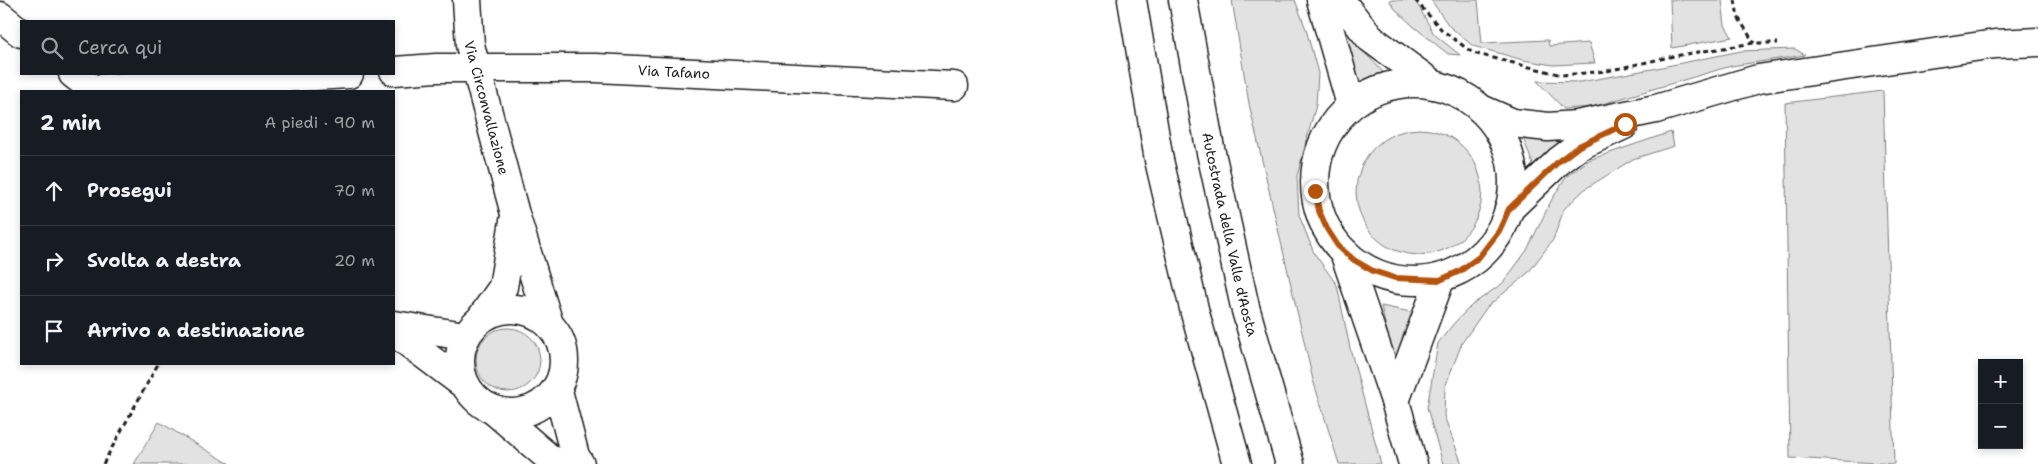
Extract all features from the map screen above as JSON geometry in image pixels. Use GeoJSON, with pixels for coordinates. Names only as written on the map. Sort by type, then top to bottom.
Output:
{"type":"FeatureCollection","features":[{"type":"Feature","properties":{"kind":"main road","name":"Via Circonvallazione"},"geometry":{"type":"LineString","coordinates":[[467,0],[470,45],[515,214],[549,324]]}},
{"type":"Feature","properties":{"kind":"main road"},"geometry":{"type":"LineString","coordinates":[[1132,0],[1159,160],[1195,313],[1237,464]]}},
{"type":"Feature","properties":{"kind":"main road","name":"Autostrada della Valle d'Aosta"},"geometry":{"type":"LineString","coordinates":[[1183,0],[1210,148],[1245,307],[1290,464]]}},
{"type":"Feature","properties":{"kind":"main road"},"geometry":{"type":"LineString","coordinates":[[1321,0],[1351,105]]}},
{"type":"Feature","properties":{"kind":"main road"},"geometry":{"type":"LineString","coordinates":[[1340,0],[1370,38],[1434,85],[1458,94],[1481,109],[1512,123],[1548,127],[1577,125],[1656,109],[1758,79],[1995,44],[2038,42]]}},
{"type":"Feature","properties":{"kind":"main road"},"geometry":{"type":"LineString","coordinates":[[0,16],[20,32]]}},
{"type":"Feature","properties":{"kind":"main road","name":"Via Tafano"},"geometry":{"type":"LineString","coordinates":[[395,71],[436,68],[596,68],[954,86]]}},
{"type":"Feature","properties":{"kind":"main road"},"geometry":{"type":"LineString","coordinates":[[87,85],[325,75]]}},
{"type":"Feature","properties":{"kind":"main road"},"geometry":{"type":"LineString","coordinates":[[1434,85],[1410,83],[1386,87],[1368,94],[1351,105],[1335,121],[1324,141],[1316,164],[1315,191],[1322,220],[1331,236],[1344,252],[1362,265],[1387,277],[1404,280],[1440,280],[1460,271],[1479,257],[1499,231],[1509,209],[1512,190],[1511,165],[1506,149],[1481,109]]}},
{"type":"Feature","properties":{"kind":"main road"},"geometry":{"type":"LineString","coordinates":[[1509,209],[1559,161],[1579,146],[1656,109]]}},
{"type":"Feature","properties":{"kind":"main road","name":"Via Circonvallazione"},"geometry":{"type":"LineString","coordinates":[[474,327],[503,287],[515,214]]}},
{"type":"Feature","properties":{"kind":"main road"},"geometry":{"type":"LineString","coordinates":[[1344,252],[1395,401],[1413,464]]}},
{"type":"Feature","properties":{"kind":"main road"},"geometry":{"type":"LineString","coordinates":[[1395,401],[1440,280]]}},
{"type":"Feature","properties":{"kind":"main road"},"geometry":{"type":"LineString","coordinates":[[466,386],[460,370],[460,352],[474,327],[499,310],[517,309],[535,314],[549,324],[559,338],[564,354],[563,371],[557,387],[548,399],[536,407],[522,412],[507,413],[492,409]]}},
{"type":"Feature","properties":{"kind":"main road"},"geometry":{"type":"LineString","coordinates":[[395,325],[474,327]]}},
{"type":"Feature","properties":{"kind":"main road"},"geometry":{"type":"LineString","coordinates":[[395,333],[466,386],[477,400],[492,409],[556,464]]}},
{"type":"Feature","properties":{"kind":"main road"},"geometry":{"type":"LineString","coordinates":[[557,387],[575,456],[580,464]]}},
{"type":"Feature","properties":{"kind":"path"},"geometry":{"type":"LineString","coordinates":[[1415,0],[1442,30],[1473,54],[1562,76],[1606,71],[1674,56],[1754,43],[1783,43]]}},
{"type":"Feature","properties":{"kind":"path"},"geometry":{"type":"LineString","coordinates":[[1734,0],[1738,17],[1754,43]]}},
{"type":"Feature","properties":{"kind":"path"},"geometry":{"type":"LineString","coordinates":[[103,464],[157,365]]}},
{"type":"Feature","properties":{"kind":"shaded area"},"geometry":{"type":"Polygon","coordinates":[[[1232,0],[1295,0],[1306,29],[1318,73],[1316,105],[1297,176],[1299,215],[1314,253],[1337,285],[1350,348],[1381,464],[1339,464],[1313,380],[1249,104],[1232,0]]]}},
{"type":"Feature","properties":{"kind":"shaded area"},"geometry":{"type":"Polygon","coordinates":[[[1389,0],[1415,0],[1434,34],[1460,55],[1448,54],[1413,26],[1395,9],[1389,0]]]}},
{"type":"Feature","properties":{"kind":"shaded area"},"geometry":{"type":"Polygon","coordinates":[[[1431,0],[1478,0],[1482,43],[1548,40],[1549,46],[1589,43],[1595,63],[1553,65],[1523,60],[1473,46],[1449,26],[1431,0]]]}},
{"type":"Feature","properties":{"kind":"shaded area"},"geometry":{"type":"Polygon","coordinates":[[[1670,0],[1722,0],[1725,25],[1732,37],[1672,48],[1670,0]]]}},
{"type":"Feature","properties":{"kind":"shaded area"},"geometry":{"type":"Polygon","coordinates":[[[1343,30],[1386,75],[1354,88],[1343,30]]]}},
{"type":"Feature","properties":{"kind":"shaded area"},"geometry":{"type":"Polygon","coordinates":[[[1795,49],[1805,55],[1731,66],[1592,107],[1564,109],[1537,81],[1580,82],[1741,51],[1795,49]]]}},
{"type":"Feature","properties":{"kind":"shaded area"},"geometry":{"type":"Polygon","coordinates":[[[1883,91],[1894,464],[1790,458],[1785,103],[1883,91]]]}},
{"type":"Feature","properties":{"kind":"shaded area"},"geometry":{"type":"Polygon","coordinates":[[[1419,129],[1443,133],[1464,147],[1478,168],[1482,192],[1478,216],[1464,237],[1443,251],[1419,255],[1395,251],[1374,237],[1360,216],[1356,192],[1360,168],[1374,147],[1395,133],[1419,129]]]}},
{"type":"Feature","properties":{"kind":"shaded area"},"geometry":{"type":"Polygon","coordinates":[[[1671,132],[1674,146],[1633,159],[1585,189],[1564,209],[1553,240],[1528,273],[1487,307],[1462,343],[1445,387],[1444,416],[1462,464],[1443,464],[1427,408],[1438,343],[1473,304],[1503,283],[1527,250],[1552,199],[1567,176],[1589,160],[1671,132]]]}},
{"type":"Feature","properties":{"kind":"shaded area"},"geometry":{"type":"Polygon","coordinates":[[[1522,135],[1575,136],[1535,170],[1522,135]]]}},
{"type":"Feature","properties":{"kind":"shaded area"},"geometry":{"type":"Polygon","coordinates":[[[1381,306],[1416,313],[1395,366],[1381,306]]]}},
{"type":"Feature","properties":{"kind":"shaded area"},"geometry":{"type":"Polygon","coordinates":[[[502,328],[514,328],[531,337],[538,348],[540,360],[538,372],[531,383],[514,392],[502,392],[490,387],[481,378],[476,366],[476,354],[481,342],[490,333],[502,328]]]}},
{"type":"Feature","properties":{"kind":"shaded area"},"geometry":{"type":"Polygon","coordinates":[[[159,422],[230,464],[134,464],[159,422]]]}},
{"type":"Feature","properties":{"kind":"route"},"geometry":{"type":"LineString","coordinates":[[1315,191],[1319,211],[1327,229],[1338,246],[1354,260],[1387,277],[1404,280],[1440,280],[1460,271],[1479,257],[1493,241],[1509,209],[1559,161],[1579,146],[1600,138],[1625,124]]}}]}
